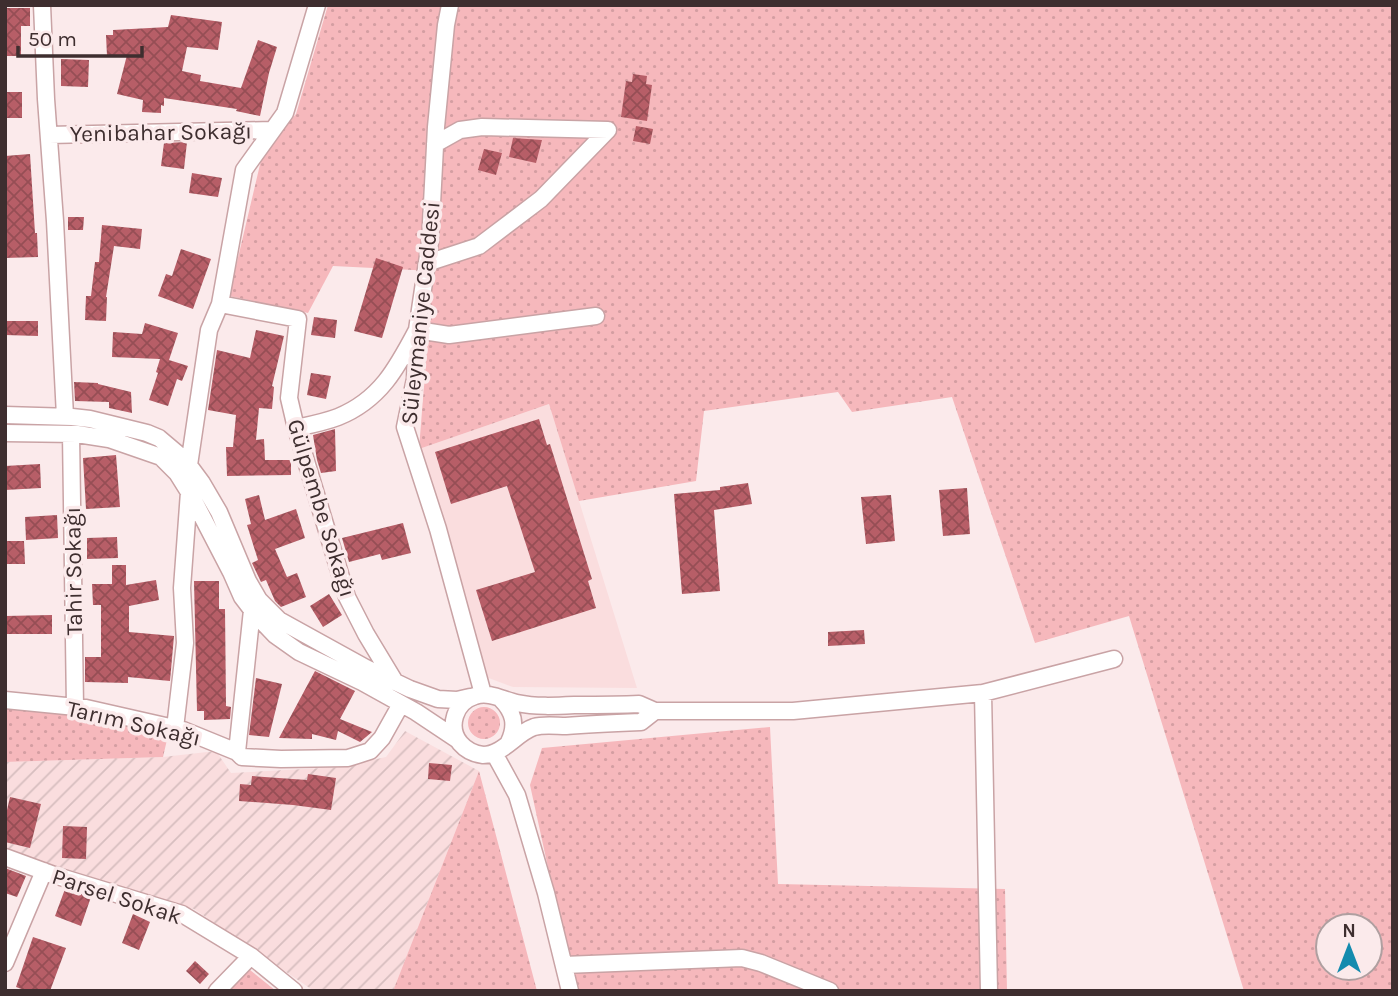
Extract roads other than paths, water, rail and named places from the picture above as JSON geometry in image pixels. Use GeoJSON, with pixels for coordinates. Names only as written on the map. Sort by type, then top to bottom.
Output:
{"type":"FeatureCollection","features":[{"type":"Feature","properties":{"kind":"street"},"geometry":{"type":"LineString","coordinates":[[42,5],[65,416]]}},
{"type":"Feature","properties":{"kind":"street"},"geometry":{"type":"LineString","coordinates":[[175,728],[185,643],[182,588],[189,465],[209,330],[220,304],[244,170],[285,113],[317,5]]}},
{"type":"Feature","properties":{"kind":"street","name":"Süleymaniye Caddesi"},"geometry":{"type":"LineString","coordinates":[[450,5],[435,144],[430,242],[417,330],[415,379],[405,427],[438,529],[478,695]]}},
{"type":"Feature","properties":{"kind":"street"},"geometry":{"type":"LineString","coordinates":[[427,263],[479,246],[541,199],[608,130],[482,127],[460,130],[435,144]]}},
{"type":"Feature","properties":{"kind":"street","name":"Yenibahar Sokağı"},"geometry":{"type":"LineString","coordinates":[[49,135],[272,130]]}},
{"type":"Feature","properties":{"kind":"street","name":"Gülpembe Sokağı"},"geometry":{"type":"LineString","coordinates":[[220,304],[298,319],[289,398],[296,428],[347,597],[395,682]]}},
{"type":"Feature","properties":{"kind":"street"},"geometry":{"type":"LineString","coordinates":[[296,428],[336,418],[361,406],[382,387],[417,330],[449,335],[596,316]]}},
{"type":"Feature","properties":{"kind":"street"},"geometry":{"type":"LineString","coordinates":[[5,415],[65,416],[106,422],[159,438],[173,448],[202,483],[219,512],[248,581],[270,613],[366,668],[438,699],[457,700],[492,695],[533,706],[639,705],[655,711],[793,710],[983,694],[1114,659]]}},
{"type":"Feature","properties":{"kind":"street"},"geometry":{"type":"LineString","coordinates":[[5,433],[71,434],[109,439],[161,457],[177,473],[189,492],[242,597],[275,635],[299,652],[401,704],[474,753],[494,753],[535,727],[641,722],[655,711]]}},
{"type":"Feature","properties":{"kind":"street","name":"Tahir Sokağı"},"geometry":{"type":"LineString","coordinates":[[71,434],[75,707]]}},
{"type":"Feature","properties":{"kind":"street"},"geometry":{"type":"LineString","coordinates":[[236,752],[252,610]]}},
{"type":"Feature","properties":{"kind":"street"},"geometry":{"type":"LineString","coordinates":[[983,694],[989,991]]}},
{"type":"Feature","properties":{"kind":"street"},"geometry":{"type":"LineString","coordinates":[[458,740],[454,731],[457,710],[464,702],[478,695]]}},
{"type":"Feature","properties":{"kind":"street"},"geometry":{"type":"LineString","coordinates":[[501,699],[513,714],[513,733],[509,742]]}},
{"type":"Feature","properties":{"kind":"street","name":"Tarım Sokağı"},"geometry":{"type":"LineString","coordinates":[[5,700],[86,708],[175,728],[236,752],[242,757],[281,760],[348,758],[370,751],[382,738],[401,704]]}},
{"type":"Feature","properties":{"kind":"street"},"geometry":{"type":"LineString","coordinates":[[494,753],[517,795],[546,893],[570,991]]}},
{"type":"Feature","properties":{"kind":"street","name":"Parsel Sokak"},"geometry":{"type":"LineString","coordinates":[[5,857],[182,914],[251,956],[293,991]]}},
{"type":"Feature","properties":{"kind":"street"},"geometry":{"type":"LineString","coordinates":[[5,963],[44,871]]}},
{"type":"Feature","properties":{"kind":"street"},"geometry":{"type":"LineString","coordinates":[[217,991],[251,956]]}},
{"type":"Feature","properties":{"kind":"street"},"geometry":{"type":"LineString","coordinates":[[564,965],[742,958],[830,991]]}}]}
